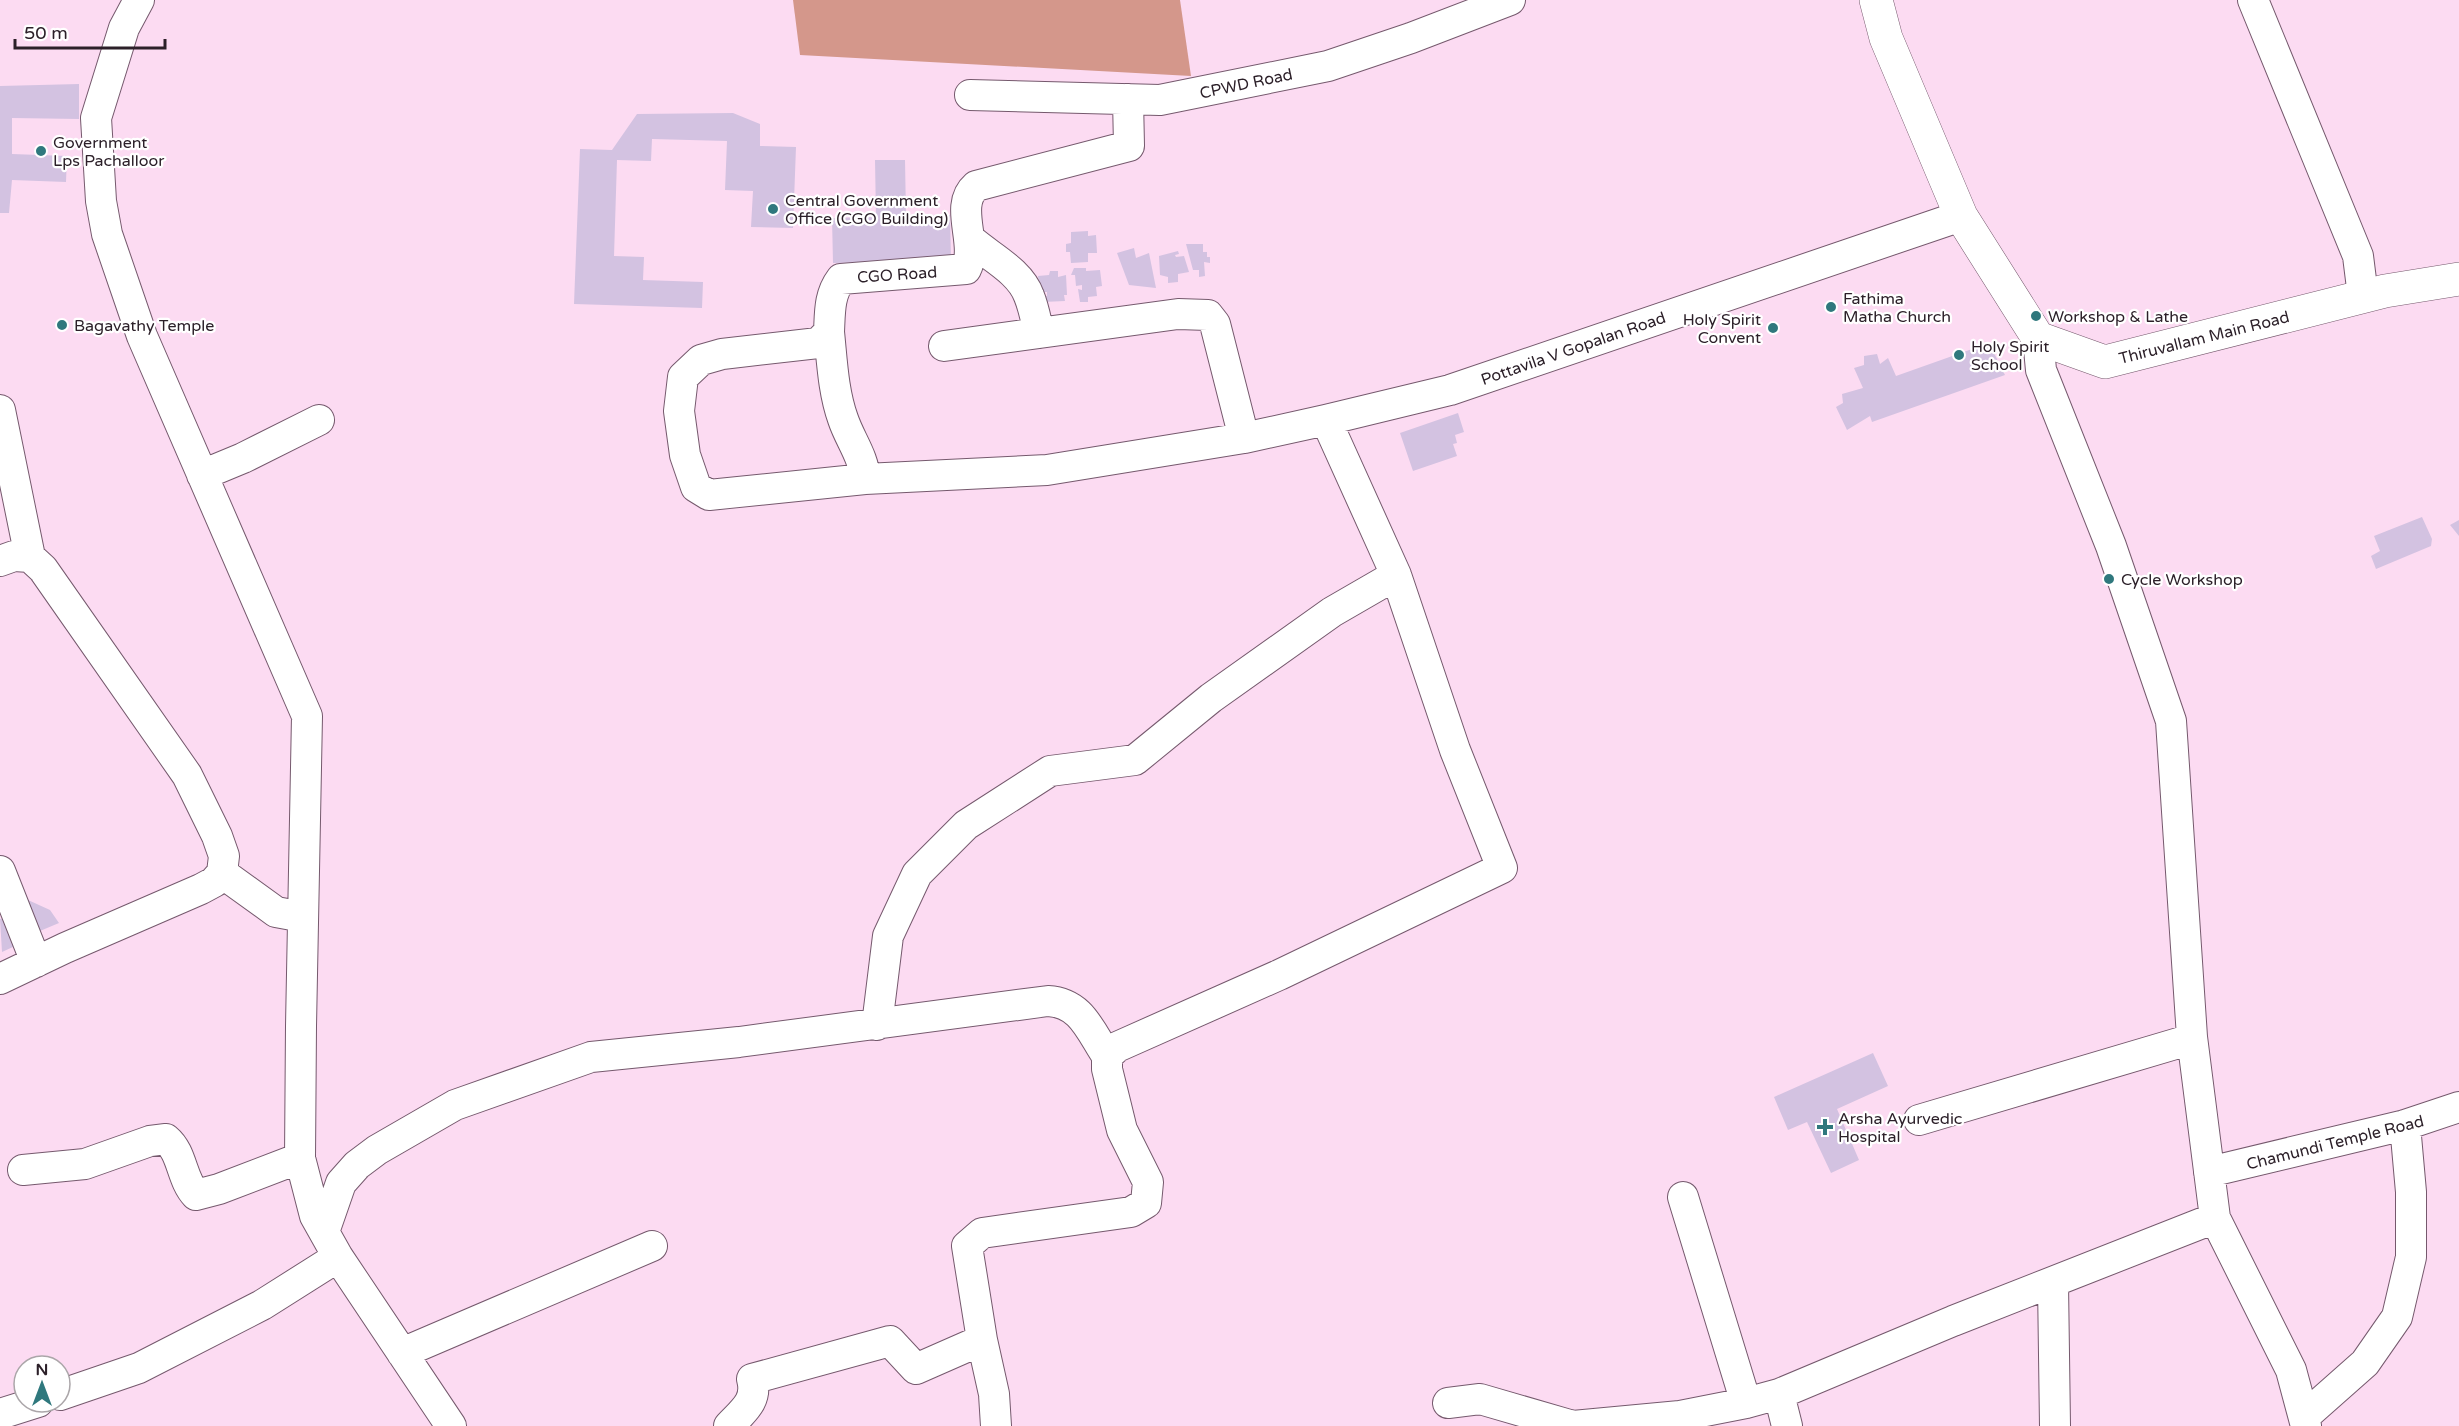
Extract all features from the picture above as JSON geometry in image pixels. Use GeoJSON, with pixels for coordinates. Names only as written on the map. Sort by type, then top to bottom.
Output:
{"type":"FeatureCollection","features":[{"type":"Feature","properties":{"kind":"main road"},"geometry":{"type":"LineString","coordinates":[[1876,0],[1886,38],[1961,216],[2038,338]]}},
{"type":"Feature","properties":{"kind":"main road","name":"Thiruvallam Main Road"},"geometry":{"type":"LineString","coordinates":[[2038,338],[2105,362],[2363,296],[2459,279]]}},
{"type":"Feature","properties":{"kind":"street"},"geometry":{"type":"LineString","coordinates":[[139,0],[124,28],[96,118],[101,201],[107,234],[142,336],[307,716],[300,1158],[315,1216],[331,1245],[451,1426]]}},
{"type":"Feature","properties":{"kind":"street","name":"CPWD Road"},"geometry":{"type":"LineString","coordinates":[[970,95],[1160,100],[1328,66],[1411,38],[1473,7],[1510,0]]}},
{"type":"Feature","properties":{"kind":"street"},"geometry":{"type":"LineString","coordinates":[[2253,0],[2358,255],[2363,296]]}},
{"type":"Feature","properties":{"kind":"street","name":"CGO Road"},"geometry":{"type":"LineString","coordinates":[[829,332],[830,306],[834,289],[841,279],[966,269],[971,260],[971,240],[966,206],[968,193],[976,186],[1129,146],[1128,99]]}},
{"type":"Feature","properties":{"kind":"street","name":"Pottavila V Gopalan Road"},"geometry":{"type":"LineString","coordinates":[[829,332],[818,343],[722,354],[701,360],[683,377],[680,411],[685,454],[696,487],[709,495],[865,479],[1047,470],[1244,438],[1450,390],[1961,216]]}},
{"type":"Feature","properties":{"kind":"street"},"geometry":{"type":"LineString","coordinates":[[971,240],[1009,270],[1023,285],[1029,295],[1039,333]]}},
{"type":"Feature","properties":{"kind":"street"},"geometry":{"type":"LineString","coordinates":[[944,346],[1179,314],[1208,315],[1215,324],[1244,438]]}},
{"type":"Feature","properties":{"kind":"street"},"geometry":{"type":"LineString","coordinates":[[829,332],[836,388],[843,418],[864,464],[865,479]]}},
{"type":"Feature","properties":{"kind":"street"},"geometry":{"type":"LineString","coordinates":[[2038,338],[2041,370],[2110,546],[2171,721],[2192,1037],[2215,1218],[2291,1370],[2305,1421],[2364,1363],[2397,1317],[2411,1257],[2411,1192],[2405,1125]]}},
{"type":"Feature","properties":{"kind":"street"},"geometry":{"type":"LineString","coordinates":[[0,410],[30,557],[43,569],[187,775],[217,836],[224,856],[222,873],[214,882],[0,979]]}},
{"type":"Feature","properties":{"kind":"street"},"geometry":{"type":"LineString","coordinates":[[202,475],[243,458],[319,420]]}},
{"type":"Feature","properties":{"kind":"street"},"geometry":{"type":"LineString","coordinates":[[1107,1056],[1117,1047],[1279,975],[1502,868],[1455,750],[1396,575],[1326,420]]}},
{"type":"Feature","properties":{"kind":"street"},"geometry":{"type":"LineString","coordinates":[[0,561],[14,556],[30,557]]}},
{"type":"Feature","properties":{"kind":"street"},"geometry":{"type":"LineString","coordinates":[[877,1025],[888,936],[917,874],[966,825],[1050,771],[1135,760],[1220,691],[1332,612],[1396,575]]}},
{"type":"Feature","properties":{"kind":"street"},"geometry":{"type":"LineString","coordinates":[[0,871],[36,962]]}},
{"type":"Feature","properties":{"kind":"street"},"geometry":{"type":"LineString","coordinates":[[222,873],[276,912],[303,917]]}},
{"type":"Feature","properties":{"kind":"street"},"geometry":{"type":"LineString","coordinates":[[72,1391],[139,1368],[262,1305],[331,1245],[341,1184],[357,1165],[411,1128],[455,1105],[591,1058],[877,1025],[1048,1001],[1061,1002],[1070,1005],[1078,1013],[1107,1056],[1107,1069],[1122,1130],[1148,1182],[1146,1203],[1131,1212],[982,1233],[967,1245],[982,1340],[994,1394],[996,1426]]}},
{"type":"Feature","properties":{"kind":"street"},"geometry":{"type":"LineString","coordinates":[[1919,1120],[2192,1040],[2192,1037]]}},
{"type":"Feature","properties":{"kind":"street","name":"Chamundi Temple Road"},"geometry":{"type":"LineString","coordinates":[[2209,1172],[2405,1125],[2459,1107]]}},
{"type":"Feature","properties":{"kind":"street"},"geometry":{"type":"LineString","coordinates":[[23,1170],[85,1164],[150,1142],[166,1139],[173,1145],[189,1188],[196,1196],[219,1190],[300,1158]]}},
{"type":"Feature","properties":{"kind":"street"},"geometry":{"type":"LineString","coordinates":[[1683,1197],[1746,1403]]}},
{"type":"Feature","properties":{"kind":"street"},"geometry":{"type":"LineString","coordinates":[[1448,1403],[1480,1399],[1573,1426],[1680,1416],[1746,1403],[1779,1394],[1953,1321],[2215,1218]]}},
{"type":"Feature","properties":{"kind":"street"},"geometry":{"type":"LineString","coordinates":[[402,1353],[652,1246]]}},
{"type":"Feature","properties":{"kind":"street"},"geometry":{"type":"LineString","coordinates":[[2053,1283],[2055,1426]]}},
{"type":"Feature","properties":{"kind":"street"},"geometry":{"type":"LineString","coordinates":[[729,1426],[754,1398],[752,1379],[890,1341],[916,1369],[982,1340]]}},
{"type":"Feature","properties":{"kind":"street"},"geometry":{"type":"LineString","coordinates":[[1779,1394],[1787,1426]]}},
{"type":"Feature","properties":{"kind":"shaded area"},"geometry":{"type":"Polygon","coordinates":[[[793,0],[1180,0],[1191,76],[800,55],[793,0]]]}},
{"type":"Feature","properties":{"kind":"building","name":"Government Lps Pachalloor"},"geometry":{"type":"Polygon","coordinates":[[[79,84],[79,119],[12,118],[12,154],[67,156],[66,182],[12,180],[9,213],[0,213],[0,86],[79,84]]]}},
{"type":"Feature","properties":{"kind":"building","name":"Central Government Office (CGO Building)"},"geometry":{"type":"Polygon","coordinates":[[[733,113],[760,124],[760,146],[796,147],[793,228],[751,227],[753,191],[725,190],[727,141],[652,139],[651,161],[617,160],[614,256],[644,257],[643,280],[703,282],[702,308],[574,304],[580,149],[612,150],[637,114],[733,113]]]}},
{"type":"Feature","properties":{"kind":"building"},"geometry":{"type":"Polygon","coordinates":[[[875,160],[905,160],[906,216],[950,215],[951,261],[833,263],[832,218],[876,217],[875,160]]]}},
{"type":"Feature","properties":{"kind":"building"},"geometry":{"type":"Polygon","coordinates":[[[1088,231],[1088,236],[1096,235],[1097,253],[1088,253],[1088,262],[1071,263],[1070,252],[1066,252],[1066,244],[1071,243],[1071,232],[1088,231]]]}},
{"type":"Feature","properties":{"kind":"building"},"geometry":{"type":"Polygon","coordinates":[[[1186,244],[1203,244],[1203,252],[1207,252],[1207,257],[1210,257],[1210,263],[1204,262],[1205,276],[1199,277],[1199,270],[1193,270],[1186,244]]]}},
{"type":"Feature","properties":{"kind":"building"},"geometry":{"type":"Polygon","coordinates":[[[1134,248],[1136,258],[1149,253],[1156,288],[1129,285],[1117,253],[1134,248]]]}},
{"type":"Feature","properties":{"kind":"building"},"geometry":{"type":"Polygon","coordinates":[[[1178,251],[1179,254],[1175,255],[1176,257],[1184,256],[1189,272],[1178,274],[1178,282],[1168,283],[1168,277],[1160,275],[1159,256],[1178,251]]]}},
{"type":"Feature","properties":{"kind":"building"},"geometry":{"type":"Polygon","coordinates":[[[1074,268],[1086,268],[1086,271],[1100,270],[1102,286],[1096,287],[1097,296],[1088,297],[1088,302],[1080,302],[1078,289],[1082,290],[1082,285],[1076,286],[1075,275],[1071,275],[1074,268]]]}},
{"type":"Feature","properties":{"kind":"building"},"geometry":{"type":"Polygon","coordinates":[[[1050,271],[1058,271],[1058,277],[1066,275],[1065,301],[1043,302],[1042,296],[1047,296],[1047,292],[1040,292],[1038,276],[1049,275],[1050,271]]]}},
{"type":"Feature","properties":{"kind":"building"},"geometry":{"type":"Polygon","coordinates":[[[1989,343],[2005,375],[1872,422],[1870,416],[1847,430],[1836,407],[1843,403],[1842,394],[1863,388],[1854,368],[1864,365],[1864,356],[1877,354],[1880,364],[1888,358],[1896,376],[1989,343]]]}},
{"type":"Feature","properties":{"kind":"building"},"geometry":{"type":"Polygon","coordinates":[[[1458,413],[1464,432],[1455,435],[1457,443],[1453,444],[1457,456],[1413,471],[1400,433],[1458,413]]]}},
{"type":"Feature","properties":{"kind":"building"},"geometry":{"type":"Polygon","coordinates":[[[2422,517],[2432,539],[2431,546],[2376,569],[2371,556],[2380,551],[2374,536],[2422,517]]]}},
{"type":"Feature","properties":{"kind":"building"},"geometry":{"type":"Polygon","coordinates":[[[2459,520],[2459,536],[2450,525],[2459,520]]]}},
{"type":"Feature","properties":{"kind":"building"},"geometry":{"type":"Polygon","coordinates":[[[28,900],[50,910],[59,923],[28,936],[16,907],[28,900]]]}},
{"type":"Feature","properties":{"kind":"building"},"geometry":{"type":"Polygon","coordinates":[[[5,918],[26,941],[2,952],[0,919],[5,918]]]}},
{"type":"Feature","properties":{"kind":"building"},"geometry":{"type":"Polygon","coordinates":[[[1873,1053],[1888,1086],[1837,1109],[1859,1160],[1831,1173],[1807,1122],[1788,1130],[1774,1097],[1873,1053]]]}},
{"type":"Feature","properties":{"kind":"place","name":"Government Lps Pachalloor"},"geometry":{"type":"Point","coordinates":[41,151]}},
{"type":"Feature","properties":{"kind":"place","name":"Central Government Office (CGO Building)"},"geometry":{"type":"Point","coordinates":[773,209]}},
{"type":"Feature","properties":{"kind":"place","name":"Fathima Matha Church"},"geometry":{"type":"Point","coordinates":[1831,307]}},
{"type":"Feature","properties":{"kind":"place","name":"Workshop & Lathe"},"geometry":{"type":"Point","coordinates":[2036,316]}},
{"type":"Feature","properties":{"kind":"place","name":"Bagavathy Temple"},"geometry":{"type":"Point","coordinates":[62,325]}},
{"type":"Feature","properties":{"kind":"place","name":"Holy Spirit Convent"},"geometry":{"type":"Point","coordinates":[1773,328]}},
{"type":"Feature","properties":{"kind":"place","name":"Holy Spirit School"},"geometry":{"type":"Point","coordinates":[1959,355]}},
{"type":"Feature","properties":{"kind":"place","name":"Cycle Workshop"},"geometry":{"type":"Point","coordinates":[2109,579]}},
{"type":"Feature","properties":{"kind":"place","name":"Arsha Ayurvedic Hospital"},"geometry":{"type":"Point","coordinates":[1825,1127]}}]}
